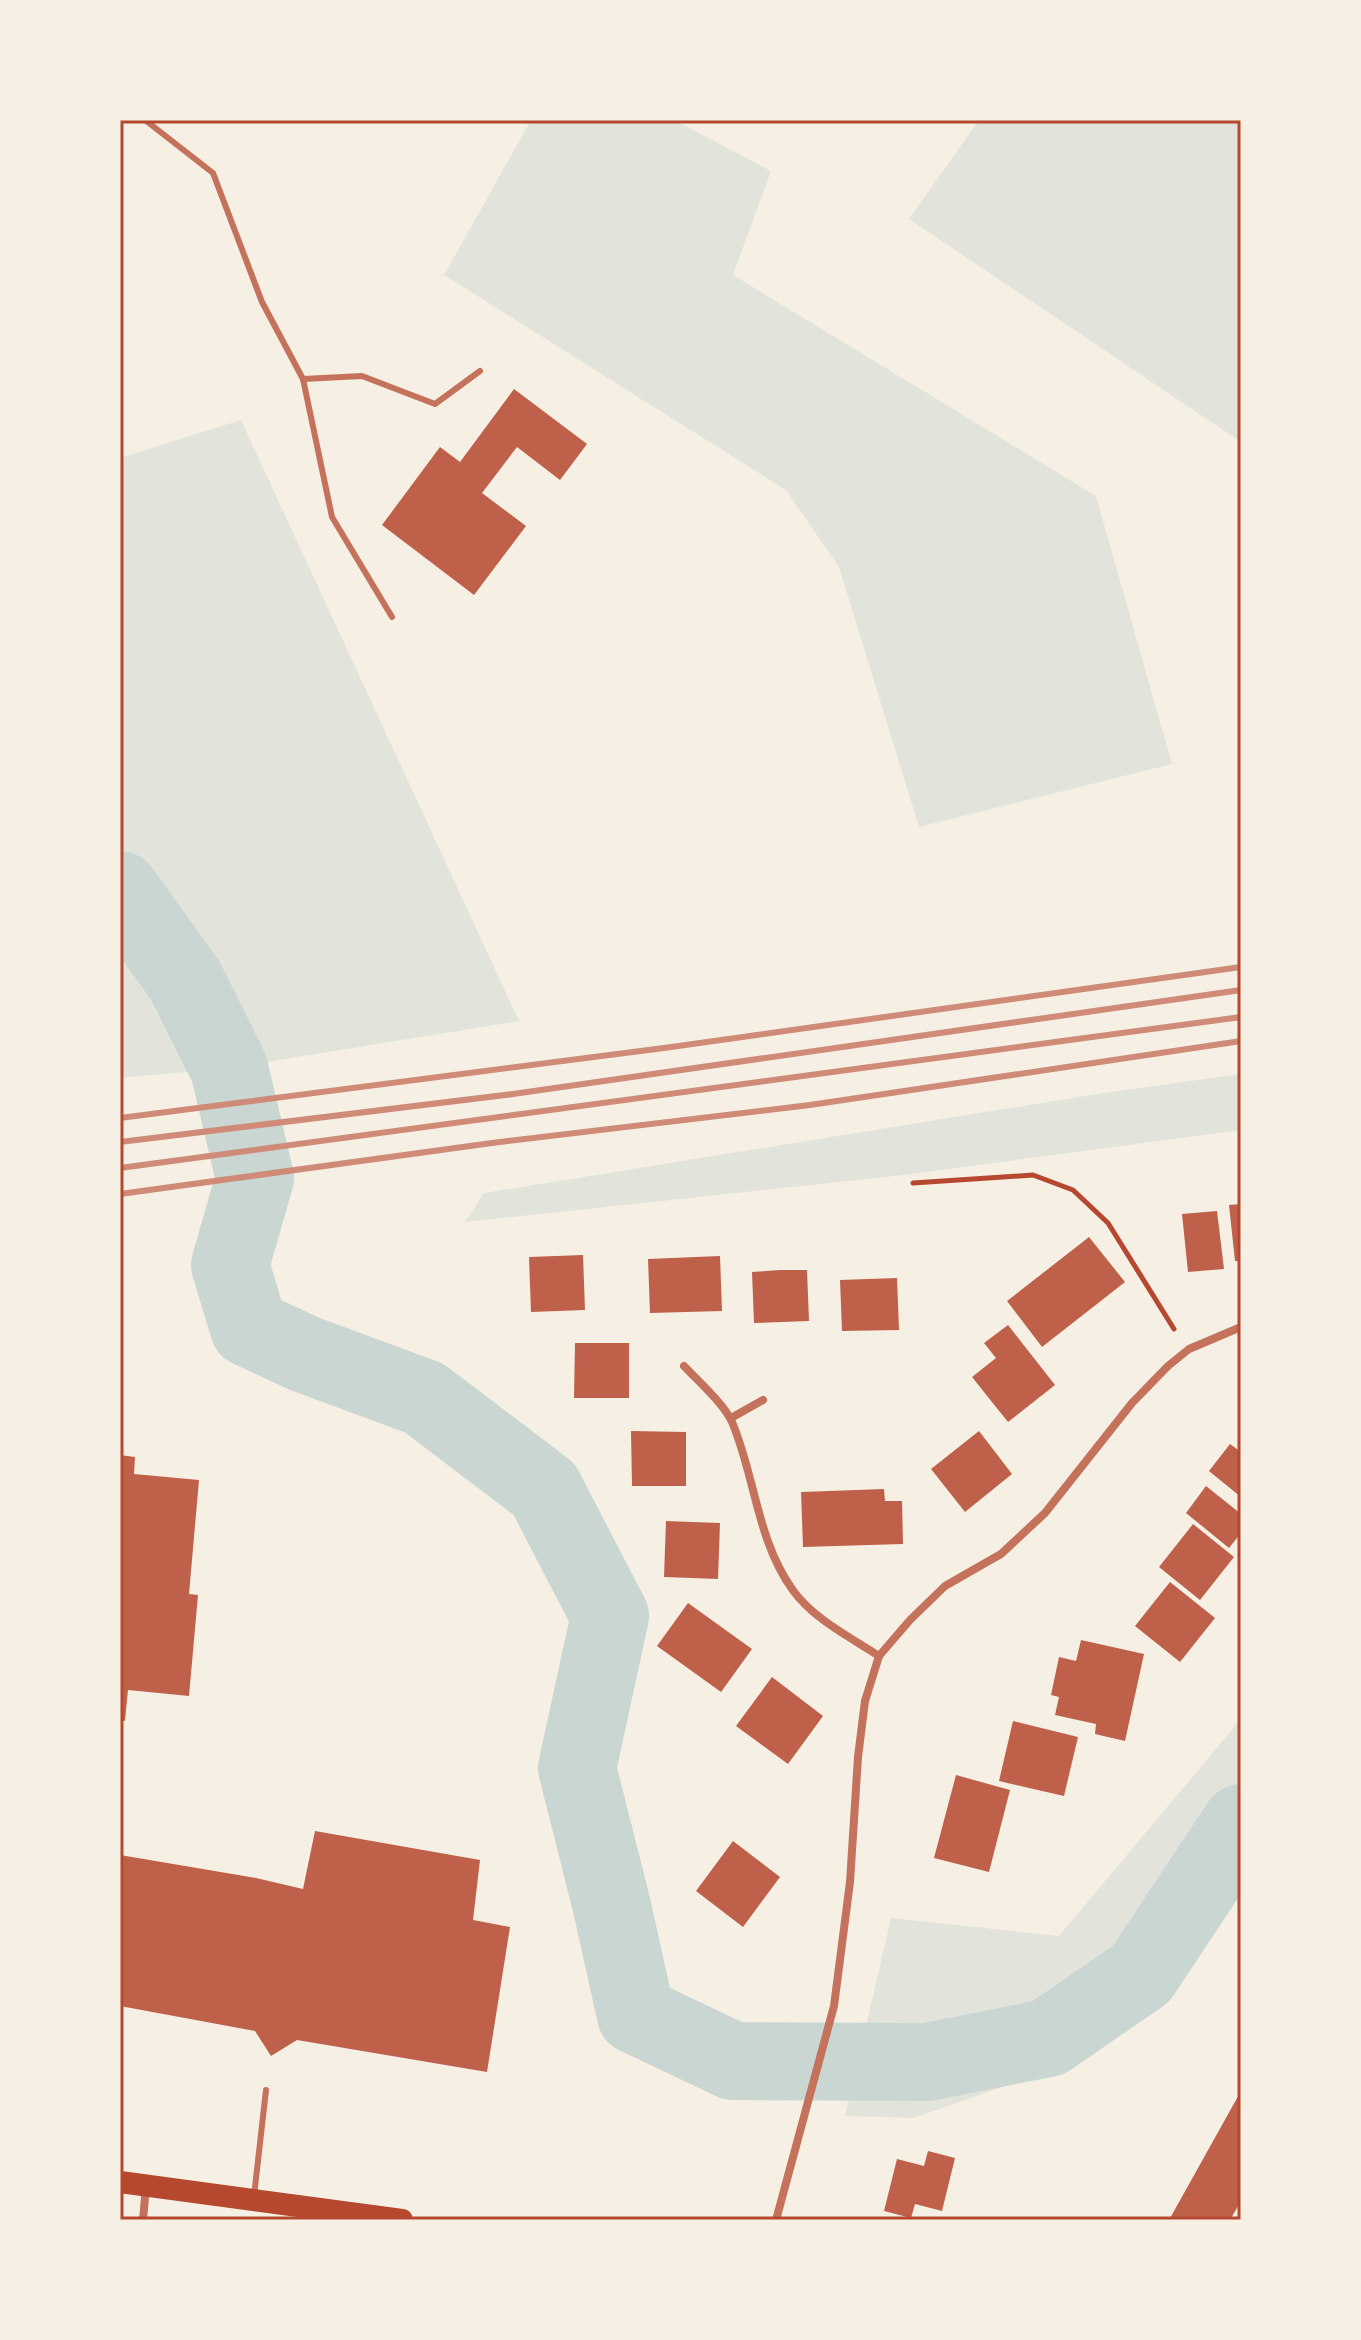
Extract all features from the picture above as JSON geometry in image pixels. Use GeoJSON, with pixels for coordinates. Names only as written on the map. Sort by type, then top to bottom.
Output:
{"type":"FeatureCollection","features":[{"type":"Feature","properties":{"kind":"highway"},"geometry":{"type":"LineString","coordinates":[[120,2182],[402,2220]]}},
{"type":"Feature","properties":{"kind":"street"},"geometry":{"type":"LineString","coordinates":[[776,2220],[834,2006],[850,1882],[865,1701],[879,1656],[945,1586],[1001,1554],[1045,1513],[1132,1403],[1168,1366],[1189,1349],[1241,1327]]}},
{"type":"Feature","properties":{"kind":"street"},"geometry":{"type":"LineString","coordinates":[[684,1366],[731,1418],[752,1481],[771,1555],[793,1592],[825,1621],[879,1656]]}},
{"type":"Feature","properties":{"kind":"street"},"geometry":{"type":"LineString","coordinates":[[731,1418],[763,1400]]}},
{"type":"Feature","properties":{"kind":"street"},"geometry":{"type":"LineString","coordinates":[[143,2220],[146,2185]]}},
{"type":"Feature","properties":{"kind":"lane"},"geometry":{"type":"LineString","coordinates":[[145,120],[213,173],[262,302],[303,379],[332,517],[392,617]]}},
{"type":"Feature","properties":{"kind":"lane"},"geometry":{"type":"LineString","coordinates":[[303,379],[362,376],[435,404],[480,371]]}},
{"type":"Feature","properties":{"kind":"lane"},"geometry":{"type":"LineString","coordinates":[[253,2200],[266,2090]]}},
{"type":"Feature","properties":{"kind":"path"},"geometry":{"type":"LineString","coordinates":[[913,1183],[1033,1175],[1073,1190],[1108,1223],[1158,1307],[1189,1349]]}},
{"type":"Feature","properties":{"kind":"shaded area"},"geometry":{"type":"Polygon","coordinates":[[[531,120],[674,120],[771,171],[733,275],[1096,496],[1172,764],[919,827],[839,567],[786,490],[444,275],[531,120]]]}},
{"type":"Feature","properties":{"kind":"shaded area"},"geometry":{"type":"Polygon","coordinates":[[[979,120],[1241,120],[1241,442],[909,219],[979,120]]]}},
{"type":"Feature","properties":{"kind":"shaded area"},"geometry":{"type":"Polygon","coordinates":[[[241,420],[519,1021],[229,1068],[120,1078],[120,458],[241,420]]]}},
{"type":"Feature","properties":{"kind":"shaded area"},"geometry":{"type":"Polygon","coordinates":[[[1241,1074],[1241,1130],[904,1175],[465,1222],[484,1193],[1110,1092],[1241,1074]]]}},
{"type":"Feature","properties":{"kind":"shaded area"},"geometry":{"type":"Polygon","coordinates":[[[1241,1719],[1241,1870],[1149,2002],[1062,2066],[914,2118],[845,2116],[891,1918],[1059,1936],[1241,1719]]]}},
{"type":"Feature","properties":{"kind":"building"},"geometry":{"type":"Polygon","coordinates":[[[514,389],[587,444],[560,480],[517,447],[482,493],[526,526],[474,595],[382,525],[440,447],[460,462],[514,389]]]}},
{"type":"Feature","properties":{"kind":"building"},"geometry":{"type":"Polygon","coordinates":[[[1241,1204],[1241,1261],[1235,1261],[1229,1205],[1241,1204]]]}},
{"type":"Feature","properties":{"kind":"building"},"geometry":{"type":"Polygon","coordinates":[[[1217,1211],[1224,1269],[1188,1272],[1182,1214],[1217,1211]]]}},
{"type":"Feature","properties":{"kind":"building"},"geometry":{"type":"Polygon","coordinates":[[[1089,1237],[1125,1282],[1042,1347],[1007,1301],[1089,1237]]]}},
{"type":"Feature","properties":{"kind":"building"},"geometry":{"type":"Polygon","coordinates":[[[583,1255],[585,1310],[531,1312],[529,1257],[583,1255]]]}},
{"type":"Feature","properties":{"kind":"building"},"geometry":{"type":"Polygon","coordinates":[[[720,1256],[722,1311],[650,1313],[648,1259],[720,1256]]]}},
{"type":"Feature","properties":{"kind":"building"},"geometry":{"type":"Polygon","coordinates":[[[807,1270],[809,1321],[754,1323],[752,1272],[807,1270]]]}},
{"type":"Feature","properties":{"kind":"building"},"geometry":{"type":"Polygon","coordinates":[[[897,1278],[899,1330],[842,1331],[840,1280],[897,1278]]]}},
{"type":"Feature","properties":{"kind":"building"},"geometry":{"type":"Polygon","coordinates":[[[1008,1325],[1055,1385],[1008,1422],[972,1377],[996,1358],[984,1343],[1008,1325]]]}},
{"type":"Feature","properties":{"kind":"building"},"geometry":{"type":"Polygon","coordinates":[[[575,1343],[629,1343],[629,1398],[574,1398],[575,1343]]]}},
{"type":"Feature","properties":{"kind":"building"},"geometry":{"type":"Polygon","coordinates":[[[631,1431],[686,1432],[686,1486],[632,1486],[631,1431]]]}},
{"type":"Feature","properties":{"kind":"building"},"geometry":{"type":"Polygon","coordinates":[[[979,1431],[1012,1474],[965,1512],[931,1469],[979,1431]]]}},
{"type":"Feature","properties":{"kind":"building"},"geometry":{"type":"Polygon","coordinates":[[[1230,1444],[1241,1452],[1241,1497],[1209,1471],[1230,1444]]]}},
{"type":"Feature","properties":{"kind":"building"},"geometry":{"type":"Polygon","coordinates":[[[120,1455],[135,1457],[134,1474],[199,1480],[189,1594],[198,1595],[189,1696],[128,1690],[125,1721],[120,1720],[120,1455]]]}},
{"type":"Feature","properties":{"kind":"building"},"geometry":{"type":"Polygon","coordinates":[[[1206,1486],[1241,1514],[1241,1533],[1229,1548],[1186,1513],[1206,1486]]]}},
{"type":"Feature","properties":{"kind":"building"},"geometry":{"type":"Polygon","coordinates":[[[884,1489],[885,1501],[902,1501],[903,1544],[803,1547],[801,1492],[884,1489]]]}},
{"type":"Feature","properties":{"kind":"building"},"geometry":{"type":"Polygon","coordinates":[[[666,1521],[720,1523],[718,1579],[664,1577],[666,1521]]]}},
{"type":"Feature","properties":{"kind":"building"},"geometry":{"type":"Polygon","coordinates":[[[1193,1524],[1234,1557],[1200,1600],[1159,1567],[1193,1524]]]}},
{"type":"Feature","properties":{"kind":"building"},"geometry":{"type":"Polygon","coordinates":[[[1170,1582],[1215,1618],[1180,1662],[1135,1626],[1170,1582]]]}},
{"type":"Feature","properties":{"kind":"building"},"geometry":{"type":"Polygon","coordinates":[[[688,1603],[752,1649],[721,1692],[657,1646],[688,1603]]]}},
{"type":"Feature","properties":{"kind":"building"},"geometry":{"type":"Polygon","coordinates":[[[1081,1640],[1144,1654],[1125,1741],[1095,1734],[1096,1724],[1055,1715],[1059,1697],[1051,1695],[1059,1657],[1076,1661],[1081,1640]]]}},
{"type":"Feature","properties":{"kind":"building"},"geometry":{"type":"Polygon","coordinates":[[[772,1677],[823,1716],[788,1764],[736,1726],[772,1677]]]}},
{"type":"Feature","properties":{"kind":"building"},"geometry":{"type":"Polygon","coordinates":[[[1013,1721],[1078,1737],[1064,1796],[999,1781],[1013,1721]]]}},
{"type":"Feature","properties":{"kind":"building"},"geometry":{"type":"Polygon","coordinates":[[[956,1775],[1010,1790],[989,1872],[934,1858],[956,1775]]]}},
{"type":"Feature","properties":{"kind":"building"},"geometry":{"type":"Polygon","coordinates":[[[315,1831],[480,1860],[473,1920],[510,1927],[487,2072],[297,2040],[271,2056],[255,2031],[120,2006],[120,1855],[303,1889],[315,1831]]]}},
{"type":"Feature","properties":{"kind":"building"},"geometry":{"type":"Polygon","coordinates":[[[733,1841],[780,1877],[743,1927],[696,1891],[733,1841]]]}},
{"type":"Feature","properties":{"kind":"building"},"geometry":{"type":"Polygon","coordinates":[[[1241,2091],[1241,2201],[1230,2220],[1169,2220],[1241,2091]]]}},
{"type":"Feature","properties":{"kind":"building"},"geometry":{"type":"Polygon","coordinates":[[[928,2151],[955,2158],[942,2211],[915,2204],[911,2218],[884,2211],[897,2159],[924,2166],[928,2151]]]}},
{"type":"Feature","properties":{"kind":"waterway"},"geometry":{"type":"LineString","coordinates":[[120,890],[185,980],[229,1068],[255,1178],[230,1265],[249,1328],[305,1354],[424,1398],[544,1489],[610,1616],[577,1768],[636,2015],[733,2061],[927,2062],[1048,2038],[1141,1974],[1241,1823]]}},
{"type":"Feature","properties":{"kind":"railway"},"geometry":{"type":"LineString","coordinates":[[120,1118],[664,1048],[1241,967]]}},
{"type":"Feature","properties":{"kind":"railway"},"geometry":{"type":"LineString","coordinates":[[120,1142],[513,1094],[1241,990]]}},
{"type":"Feature","properties":{"kind":"railway"},"geometry":{"type":"LineString","coordinates":[[120,1168],[1241,1017]]}},
{"type":"Feature","properties":{"kind":"railway"},"geometry":{"type":"LineString","coordinates":[[120,1194],[492,1143],[810,1105],[1241,1041]]}}]}
